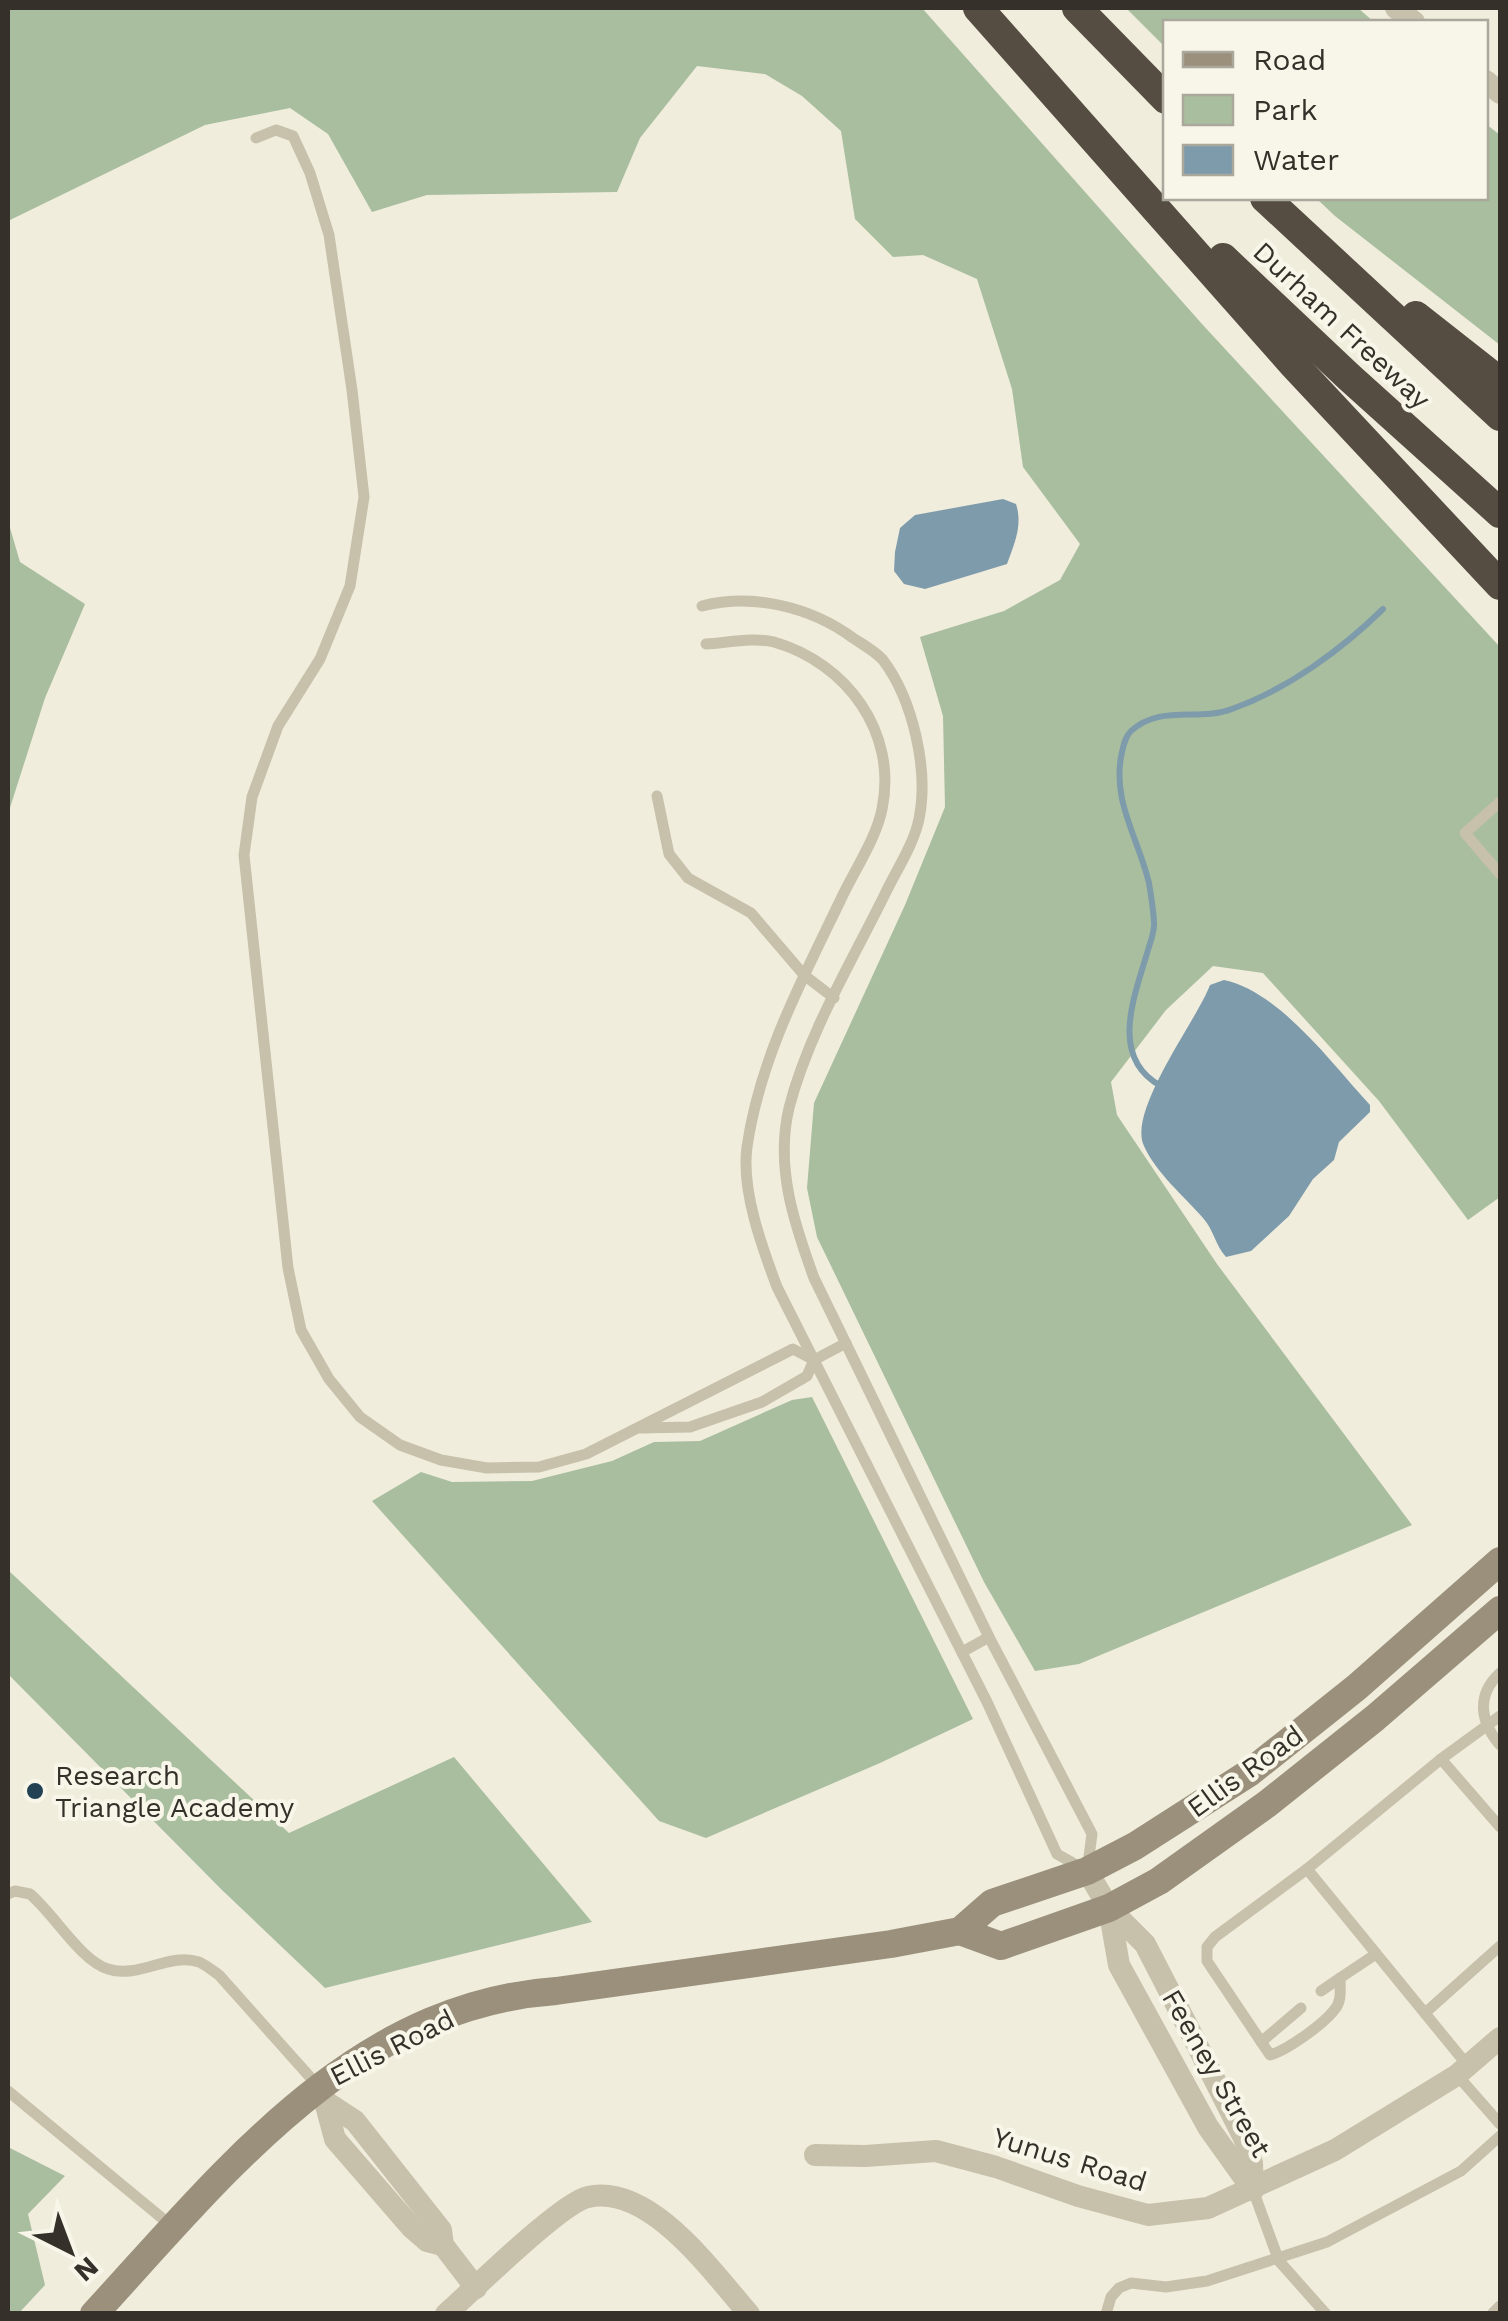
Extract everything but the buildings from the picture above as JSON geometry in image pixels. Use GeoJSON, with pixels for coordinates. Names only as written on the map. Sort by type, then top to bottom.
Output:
{"type":"FeatureCollection","features":[{"type":"Feature","properties":{"kind":"highway"},"geometry":{"type":"LineString","coordinates":[[978,8],[1294,365],[1500,585]]}},
{"type":"Feature","properties":{"kind":"highway","name":"Durham Freeway"},"geometry":{"type":"LineString","coordinates":[[978,8],[1163,197]]}},
{"type":"Feature","properties":{"kind":"highway"},"geometry":{"type":"LineString","coordinates":[[1077,8],[1163,96]]}},
{"type":"Feature","properties":{"kind":"highway","name":"Durham Freeway"},"geometry":{"type":"LineString","coordinates":[[1166,200],[1349,377],[1500,513]]}},
{"type":"Feature","properties":{"kind":"highway","name":"Durham Freeway"},"geometry":{"type":"LineString","coordinates":[[1269,200],[1500,416]]}},
{"type":"Feature","properties":{"kind":"highway"},"geometry":{"type":"LineString","coordinates":[[1270,200],[1500,382]]}},
{"type":"Feature","properties":{"kind":"main road","name":"Ellis Road"},"geometry":{"type":"LineString","coordinates":[[960,1931],[992,1903],[1087,1872],[1136,1846],[1249,1773],[1357,1687],[1500,1561]]}},
{"type":"Feature","properties":{"kind":"main road"},"geometry":{"type":"LineString","coordinates":[[1477,1630],[1480,1606],[1500,1587]]}},
{"type":"Feature","properties":{"kind":"main road","name":"Ellis Road"},"geometry":{"type":"LineString","coordinates":[[94,2314],[246,2152],[322,2094],[349,2064],[425,2024],[516,1994],[854,1950],[960,1931],[1000,1946],[1109,1908],[1160,1881],[1220,1841],[1375,1718],[1500,1610]]}},
{"type":"Feature","properties":{"kind":"street","name":"Feeney Street"},"geometry":{"type":"LineString","coordinates":[[1087,1872],[1109,1908],[1145,1944],[1244,2138],[1252,2163],[1253,2190]]}},
{"type":"Feature","properties":{"kind":"street","name":"Feeney Street"},"geometry":{"type":"LineString","coordinates":[[1109,1908],[1119,1966],[1208,2127],[1253,2190]]}},
{"type":"Feature","properties":{"kind":"street","name":"Yunus Road"},"geometry":{"type":"LineString","coordinates":[[815,2155],[936,2151],[1148,2215],[1208,2208],[1335,2150],[1463,2071],[1500,2038]]}},
{"type":"Feature","properties":{"kind":"street"},"geometry":{"type":"LineString","coordinates":[[322,2094],[335,2139],[411,2210],[427,2241],[443,2245],[476,2288]]}},
{"type":"Feature","properties":{"kind":"street"},"geometry":{"type":"LineString","coordinates":[[446,2314],[557,2216],[587,2196],[621,2199],[647,2208],[678,2233],[749,2314]]}},
{"type":"Feature","properties":{"kind":"lane"},"geometry":{"type":"LineString","coordinates":[[256,138],[276,130],[293,136],[310,172],[329,235],[364,498],[350,586],[320,659],[278,726],[252,797],[244,856],[288,1268],[301,1330],[328,1379],[360,1417],[400,1445],[441,1460],[487,1468],[539,1467],[586,1454],[793,1349],[814,1360]]}},
{"type":"Feature","properties":{"kind":"lane"},"geometry":{"type":"LineString","coordinates":[[702,606],[751,602],[792,608],[832,622],[882,659],[905,703],[922,754],[919,820],[808,1053],[788,1110],[784,1164],[792,1216],[814,1278],[989,1637],[1092,1834],[1087,1872],[1057,1854],[962,1652],[777,1287],[754,1226],[746,1152],[761,1077],[804,975],[882,812],[886,766],[875,727],[852,689],[814,658],[770,641],[706,644]]}},
{"type":"Feature","properties":{"kind":"lane"},"geometry":{"type":"LineString","coordinates":[[657,796],[668,854],[688,878],[751,913],[804,975],[834,998]]}},
{"type":"Feature","properties":{"kind":"lane"},"geometry":{"type":"LineString","coordinates":[[1500,802],[1465,833],[1500,874]]}},
{"type":"Feature","properties":{"kind":"lane"},"geometry":{"type":"LineString","coordinates":[[635,1428],[690,1426],[762,1402],[806,1376],[814,1360],[846,1343]]}},
{"type":"Feature","properties":{"kind":"lane"},"geometry":{"type":"LineString","coordinates":[[962,1652],[989,1637]]}},
{"type":"Feature","properties":{"kind":"lane"},"geometry":{"type":"LineString","coordinates":[[1500,1673],[1484,1693],[1486,1729],[1500,1745]]}},
{"type":"Feature","properties":{"kind":"lane"},"geometry":{"type":"LineString","coordinates":[[1340,1978],[1336,2009],[1282,2052],[1270,2055],[1208,1961],[1208,1948],[1215,1937],[1307,1870],[1500,1716]]}},
{"type":"Feature","properties":{"kind":"lane"},"geometry":{"type":"LineString","coordinates":[[1441,1760],[1500,1826]]}},
{"type":"Feature","properties":{"kind":"lane"},"geometry":{"type":"LineString","coordinates":[[1307,1870],[1424,2013],[1500,2124]]}},
{"type":"Feature","properties":{"kind":"lane"},"geometry":{"type":"LineString","coordinates":[[8,1894],[30,1894],[94,1964],[112,1971],[140,1972],[178,1960],[199,1962],[219,1975],[322,2094]]}},
{"type":"Feature","properties":{"kind":"lane"},"geometry":{"type":"LineString","coordinates":[[1424,2013],[1500,1946]]}},
{"type":"Feature","properties":{"kind":"lane"},"geometry":{"type":"LineString","coordinates":[[1321,1991],[1376,1954]]}},
{"type":"Feature","properties":{"kind":"lane"},"geometry":{"type":"LineString","coordinates":[[1261,2042],[1301,2008]]}},
{"type":"Feature","properties":{"kind":"lane"},"geometry":{"type":"LineString","coordinates":[[8,2092],[174,2228]]}},
{"type":"Feature","properties":{"kind":"lane"},"geometry":{"type":"LineString","coordinates":[[1106,2314],[1110,2297],[1131,2283],[1166,2287],[1207,2281],[1278,2260],[1343,2234],[1461,2171],[1500,2136]]}},
{"type":"Feature","properties":{"kind":"lane"},"geometry":{"type":"LineString","coordinates":[[1253,2190],[1278,2260],[1326,2314]]}},
{"type":"Feature","properties":{"kind":"lane"},"geometry":{"type":"LineString","coordinates":[[1492,2314],[1500,2306]]}},
{"type":"Feature","properties":{"kind":"green space"},"geometry":{"type":"Polygon","coordinates":[[[8,8],[922,8],[1202,324],[1500,647],[1500,1197],[1468,1220],[1379,1101],[1263,973],[1213,966],[1166,1010],[1111,1082],[1117,1115],[1217,1264],[1412,1525],[1079,1664],[1035,1671],[984,1582],[817,1237],[807,1188],[814,1103],[905,905],[945,807],[943,716],[920,637],[1004,611],[1060,580],[1080,544],[1023,467],[1012,389],[977,279],[923,255],[893,257],[855,219],[841,131],[802,96],[765,74],[697,66],[640,138],[617,192],[427,195],[372,212],[328,134],[290,108],[205,125],[8,221],[8,8]]]}},
{"type":"Feature","properties":{"kind":"green space"},"geometry":{"type":"Polygon","coordinates":[[[1126,8],[1358,8],[1372,20],[1163,20],[1163,45],[1126,8]]]}},
{"type":"Feature","properties":{"kind":"green space"},"geometry":{"type":"Polygon","coordinates":[[[1488,126],[1500,135],[1500,345],[1318,200],[1488,200],[1488,126]]]}},
{"type":"Feature","properties":{"kind":"green space"},"geometry":{"type":"Polygon","coordinates":[[[8,521],[20,562],[85,604],[45,698],[8,814],[8,521]]]}},
{"type":"Feature","properties":{"kind":"green space"},"geometry":{"type":"Polygon","coordinates":[[[812,1397],[973,1719],[706,1838],[659,1821],[372,1501],[421,1472],[452,1482],[532,1481],[612,1461],[654,1442],[700,1441],[792,1400],[812,1397]]]}},
{"type":"Feature","properties":{"kind":"green space"},"geometry":{"type":"Polygon","coordinates":[[[8,1570],[289,1833],[454,1757],[592,1922],[325,1988],[8,1674],[8,1570]]]}},
{"type":"Feature","properties":{"kind":"green space"},"geometry":{"type":"Polygon","coordinates":[[[8,2147],[65,2176],[28,2214],[45,2285],[19,2313],[8,2313],[8,2147]]]}},
{"type":"Feature","properties":{"kind":"water"},"geometry":{"type":"Polygon","coordinates":[[[1003,499],[1016,504],[1019,520],[1007,564],[925,589],[904,584],[894,571],[900,528],[915,515],[1003,499]]]}},
{"type":"Feature","properties":{"kind":"water"},"geometry":{"type":"Polygon","coordinates":[[[1224,980],[1245,987],[1285,1014],[1370,1105],[1370,1112],[1339,1142],[1334,1160],[1313,1179],[1289,1216],[1251,1251],[1226,1257],[1207,1223],[1156,1166],[1144,1146],[1141,1130],[1154,1089],[1210,985],[1224,980]]]}},
{"type":"Feature","properties":{"kind":"waterway"},"geometry":{"type":"LineString","coordinates":[[1161,1086],[1145,1074],[1130,1042],[1132,1005],[1154,925],[1149,883],[1120,786],[1126,738],[1155,718],[1219,713],[1273,691],[1332,653],[1383,609]]}},
{"type":"Feature","properties":{"kind":"place","name":"Research Triangle Academy"},"geometry":{"type":"Point","coordinates":[35,1791]}}]}
